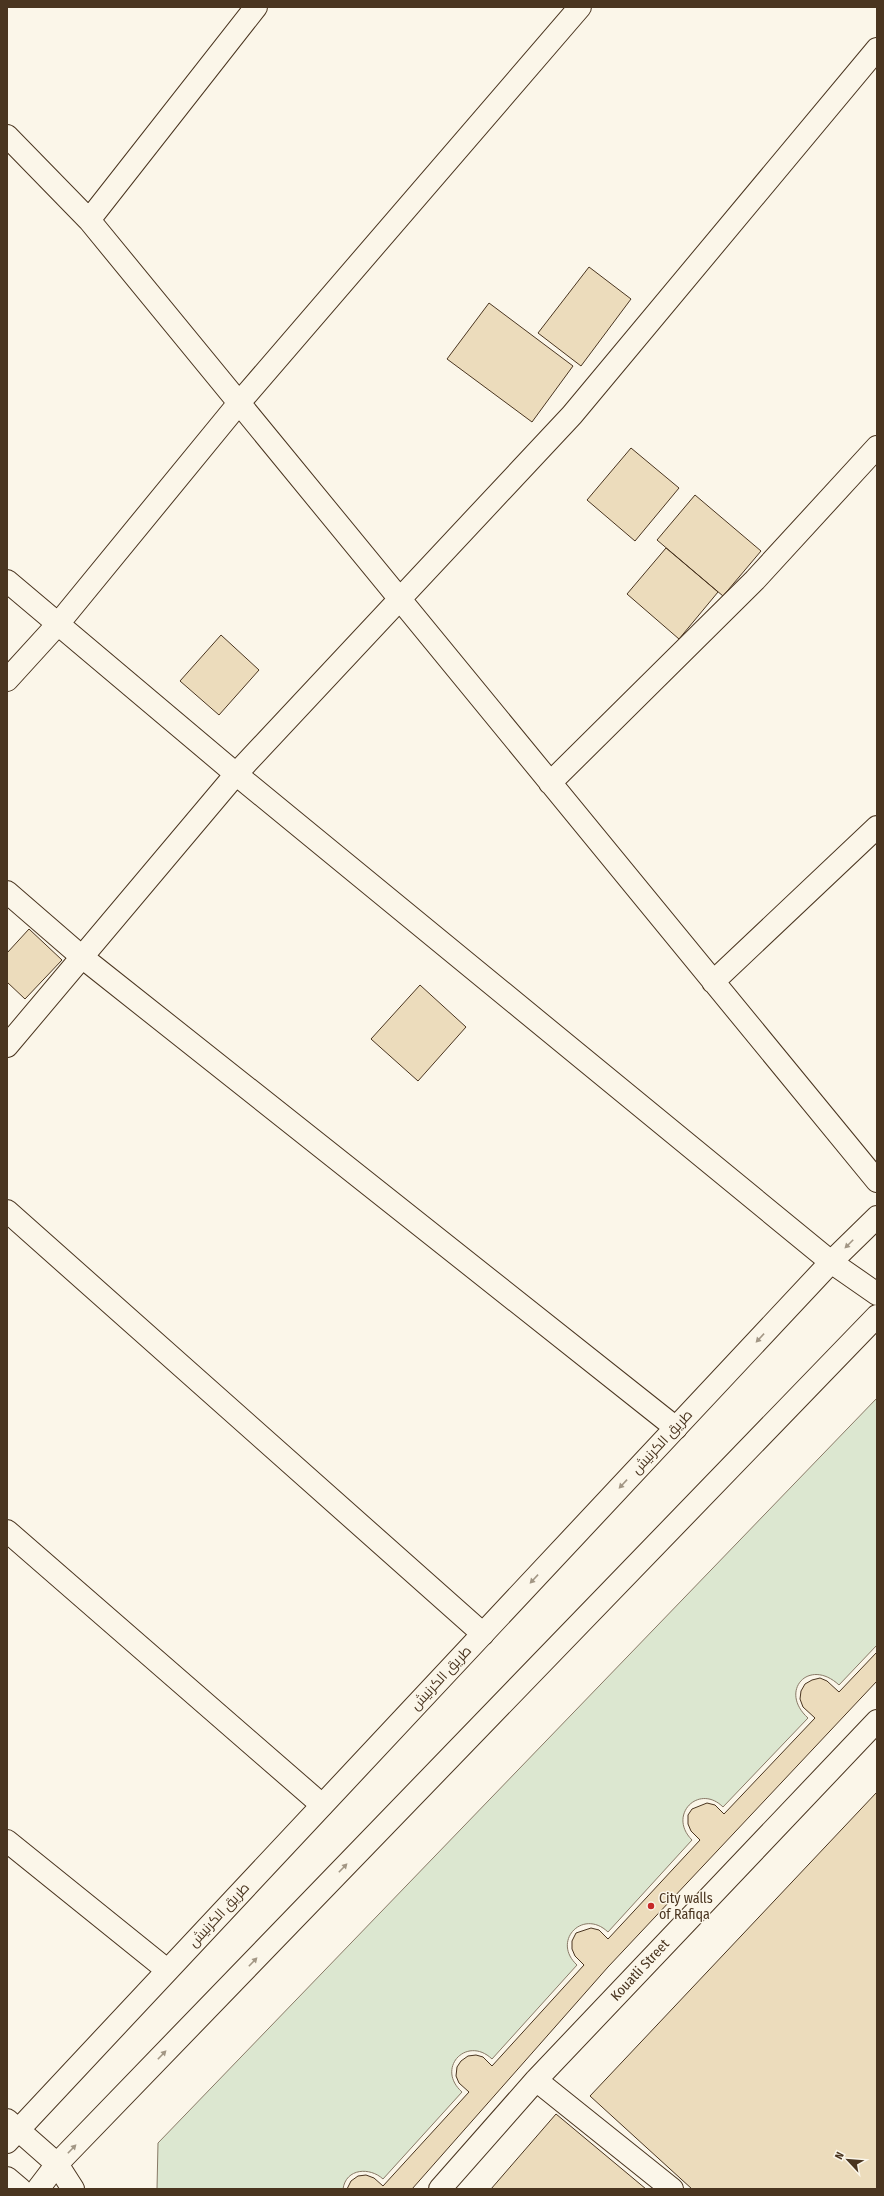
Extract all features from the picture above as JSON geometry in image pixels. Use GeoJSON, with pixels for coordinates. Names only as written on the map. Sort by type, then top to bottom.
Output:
{"type":"FeatureCollection","features":[{"type":"Feature","properties":{"kind":"street"},"geometry":{"type":"LineString","coordinates":[[89,220],[256,7]]}},
{"type":"Feature","properties":{"kind":"street"},"geometry":{"type":"LineString","coordinates":[[7,680],[58,624],[239,403],[580,7]]}},
{"type":"Feature","properties":{"kind":"street"},"geometry":{"type":"LineString","coordinates":[[7,1046],[236,774],[572,416],[877,49]]}},
{"type":"Feature","properties":{"kind":"street"},"geometry":{"type":"LineString","coordinates":[[7,136],[89,220],[877,1181]]}},
{"type":"Feature","properties":{"kind":"street"},"geometry":{"type":"LineString","coordinates":[[550,783],[755,580],[877,447]]}},
{"type":"Feature","properties":{"kind":"street"},"geometry":{"type":"LineString","coordinates":[[7,581],[236,774],[831,1262],[877,1294]]}},
{"type":"Feature","properties":{"kind":"street"},"geometry":{"type":"LineString","coordinates":[[713,982],[877,827]]}},
{"type":"Feature","properties":{"kind":"street"},"geometry":{"type":"LineString","coordinates":[[7,892],[82,957],[676,1428]]}},
{"type":"Feature","properties":{"kind":"street"},"geometry":{"type":"LineString","coordinates":[[7,1211],[483,1634]]}},
{"type":"Feature","properties":{"kind":"street","name":"طريق الكرنيش"},"geometry":{"type":"LineString","coordinates":[[11,2131],[167,1970],[831,1262],[877,1217]]}},
{"type":"Feature","properties":{"kind":"street"},"geometry":{"type":"LineString","coordinates":[[38,2189],[57,2164],[877,1316]]}},
{"type":"Feature","properties":{"kind":"street"},"geometry":{"type":"LineString","coordinates":[[7,1531],[322,1805]]}},
{"type":"Feature","properties":{"kind":"street","name":"Kouatli Street"},"geometry":{"type":"LineString","coordinates":[[440,2189],[536,2080],[877,1721]]}},
{"type":"Feature","properties":{"kind":"street"},"geometry":{"type":"LineString","coordinates":[[7,1841],[167,1970]]}},
{"type":"Feature","properties":{"kind":"street"},"geometry":{"type":"LineString","coordinates":[[536,2080],[672,2189]]}},
{"type":"Feature","properties":{"kind":"street"},"geometry":{"type":"LineString","coordinates":[[11,2131],[57,2164],[73,2189]]}},
{"type":"Feature","properties":{"kind":"street"},"geometry":{"type":"LineString","coordinates":[[7,2178],[20,2189]]}},
{"type":"Feature","properties":{"kind":"green space"},"geometry":{"type":"Polygon","coordinates":[[[877,1398],[877,1645],[839,1685],[828,1677],[817,1675],[808,1676],[801,1681],[797,1688],[796,1698],[799,1708],[808,1718],[723,1807],[714,1801],[705,1799],[696,1800],[689,1805],[684,1812],[683,1821],[685,1830],[692,1840],[608,1932],[598,1926],[589,1924],[580,1926],[573,1930],[567,1946],[570,1956],[577,1965],[492,2059],[482,2053],[473,2051],[464,2053],[458,2058],[453,2065],[452,2073],[455,2083],[462,2092],[383,2179],[378,2175],[365,2171],[354,2173],[349,2177],[345,2182],[343,2189],[157,2189],[158,2143],[877,1398]]]}},
{"type":"Feature","properties":{"kind":"building"},"geometry":{"type":"Polygon","coordinates":[[[589,267],[631,299],[581,366],[538,333],[589,267]]]}},
{"type":"Feature","properties":{"kind":"building"},"geometry":{"type":"Polygon","coordinates":[[[489,303],[573,366],[532,422],[447,359],[489,303]]]}},
{"type":"Feature","properties":{"kind":"building"},"geometry":{"type":"Polygon","coordinates":[[[631,448],[679,488],[635,541],[587,500],[631,448]]]}},
{"type":"Feature","properties":{"kind":"building"},"geometry":{"type":"Polygon","coordinates":[[[695,495],[761,551],[723,596],[657,540],[695,495]]]}},
{"type":"Feature","properties":{"kind":"building"},"geometry":{"type":"Polygon","coordinates":[[[666,548],[718,592],[679,639],[627,594],[666,548]]]}},
{"type":"Feature","properties":{"kind":"building"},"geometry":{"type":"Polygon","coordinates":[[[221,635],[259,670],[219,715],[180,681],[221,635]]]}},
{"type":"Feature","properties":{"kind":"building"},"geometry":{"type":"Polygon","coordinates":[[[29,929],[62,960],[25,999],[7,982],[7,953],[29,929]]]}},
{"type":"Feature","properties":{"kind":"building"},"geometry":{"type":"Polygon","coordinates":[[[420,985],[466,1027],[418,1081],[371,1039],[420,985]]]}},
{"type":"Feature","properties":{"kind":"building","name":"City walls of Rafiqa"},"geometry":{"type":"Polygon","coordinates":[[[877,1652],[877,1681],[608,1967],[412,2189],[347,2189],[351,2181],[358,2176],[366,2175],[374,2178],[383,2186],[469,2092],[459,2083],[456,2076],[457,2067],[461,2061],[468,2056],[476,2055],[483,2057],[492,2066],[584,1965],[575,1956],[572,1949],[572,1941],[576,1933],[591,1928],[599,1930],[608,1939],[700,1840],[691,1831],[688,1824],[688,1815],[692,1809],[707,1803],[715,1805],[724,1814],[815,1718],[803,1707],[800,1699],[801,1691],[805,1684],[820,1678],[827,1681],[839,1692],[877,1652]]]}},
{"type":"Feature","properties":{"kind":"building"},"geometry":{"type":"Polygon","coordinates":[[[877,1792],[877,2189],[692,2189],[590,2096],[877,1792]]]}},
{"type":"Feature","properties":{"kind":"building"},"geometry":{"type":"Polygon","coordinates":[[[556,2114],[646,2189],[491,2189],[556,2114]]]}},
{"type":"Feature","properties":{"kind":"place","name":"City walls of Rafiqa"},"geometry":{"type":"Point","coordinates":[651,1906]}}]}
